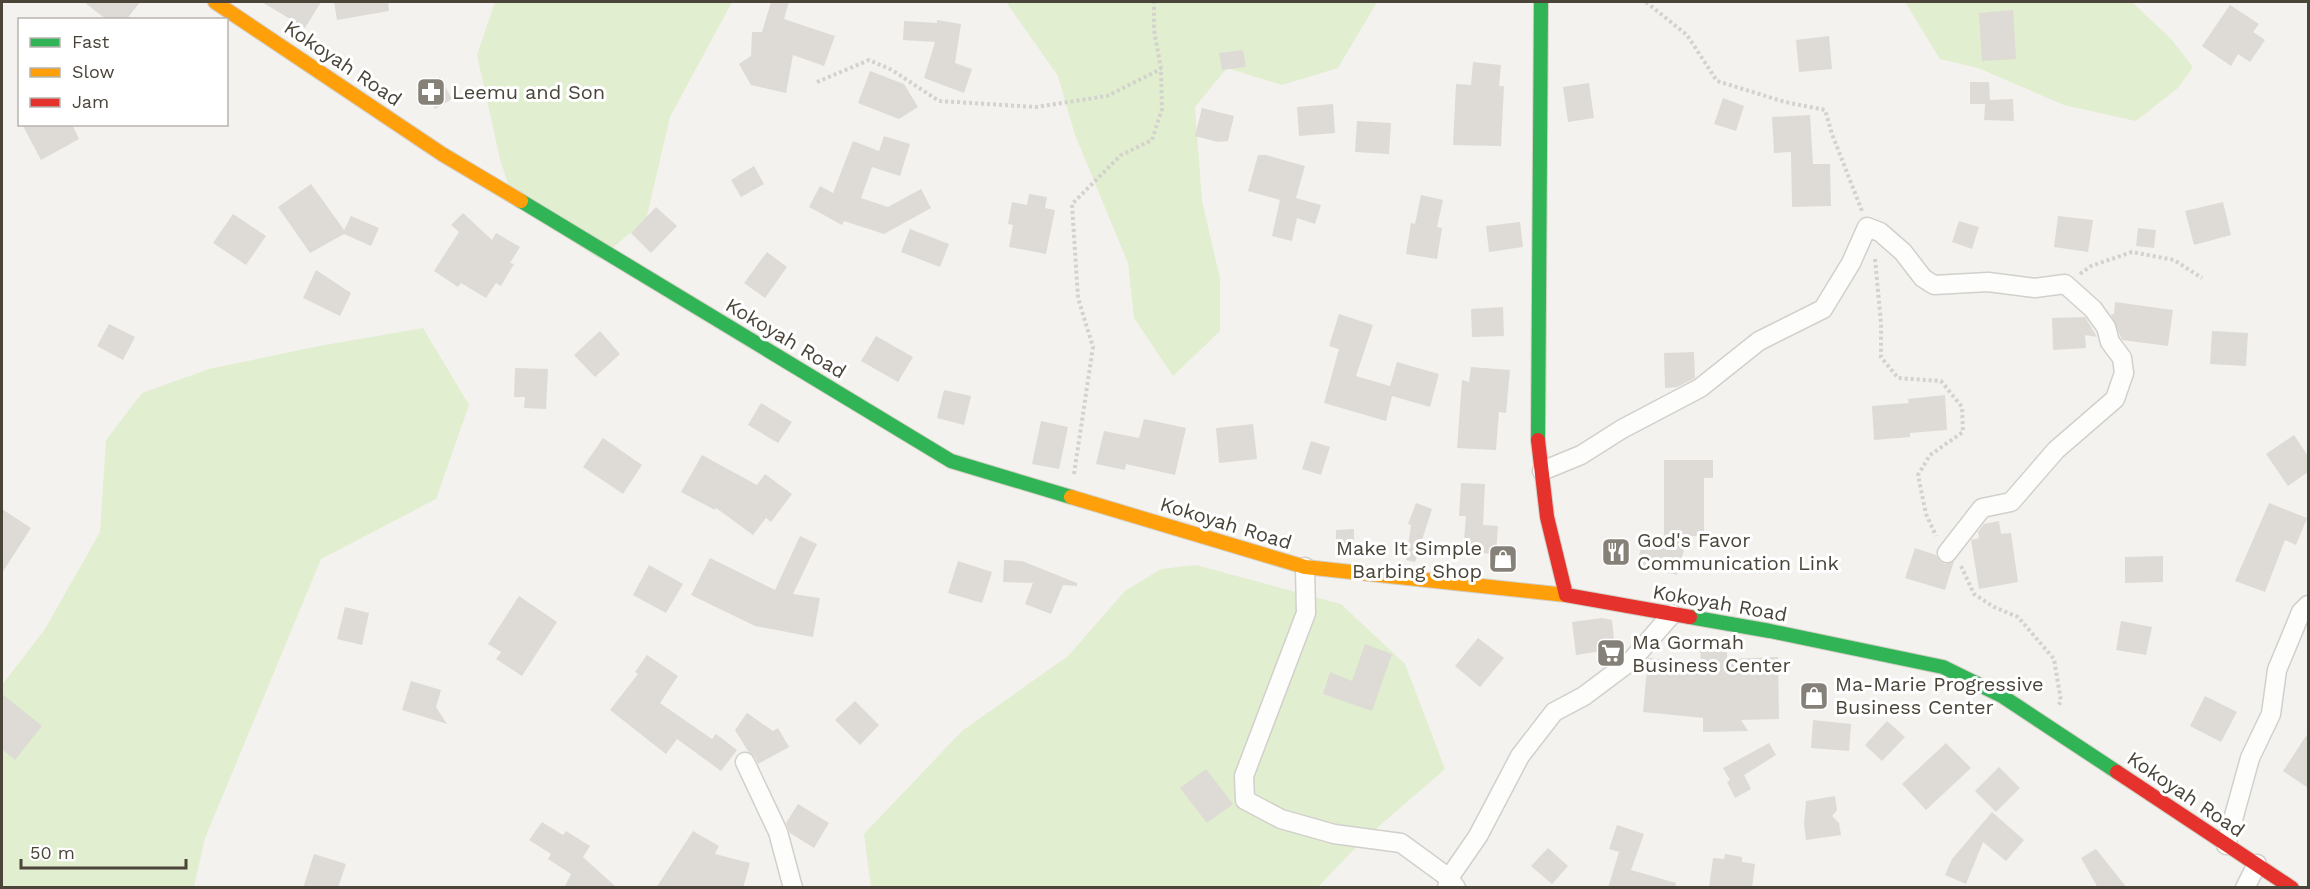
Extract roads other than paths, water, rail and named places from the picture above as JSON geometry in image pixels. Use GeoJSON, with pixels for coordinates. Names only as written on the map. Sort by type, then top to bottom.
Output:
{"type":"FeatureCollection","features":[{"type":"Feature","properties":{"kind":"street","name":"Kokoyah Road"},"geometry":{"type":"LineString","coordinates":[[215,2],[442,154],[951,461],[1305,567],[1566,595],[1770,631],[1943,667],[2002,696],[2292,888]]}},
{"type":"Feature","properties":{"kind":"street"},"geometry":{"type":"LineString","coordinates":[[1541,2],[1538,438],[1548,517],[1566,595]]}},
{"type":"Feature","properties":{"kind":"street"},"geometry":{"type":"LineString","coordinates":[[1542,471],[1581,455],[1622,429],[1700,388],[1759,341],[1823,309],[1851,263],[1867,227],[1880,232],[1903,252],[1923,278],[1934,285],[1988,282],[2035,288],[2065,284],[2093,309],[2106,327],[2110,342],[2122,358],[2124,373],[2115,399],[2056,450],[2011,502],[1982,508],[1947,553]]}},
{"type":"Feature","properties":{"kind":"street"},"geometry":{"type":"LineString","coordinates":[[1305,567],[1306,613],[1244,776],[1245,800],[1281,819],[1334,834],[1401,843],[1451,884],[1520,756],[1554,712],[1584,696],[1632,660],[1672,614]]}},
{"type":"Feature","properties":{"kind":"street"},"geometry":{"type":"LineString","coordinates":[[2226,845],[2250,758],[2271,714],[2277,670],[2301,612],[2308,605]]}},
{"type":"Feature","properties":{"kind":"street"},"geometry":{"type":"LineString","coordinates":[[745,762],[778,832],[794,888]]}},
{"type":"Feature","properties":{"kind":"street"},"geometry":{"type":"LineString","coordinates":[[2245,888],[2257,864]]}},
{"type":"Feature","properties":{"kind":"place","name":"Leemu and Son"},"geometry":{"type":"Point","coordinates":[431,92]}},
{"type":"Feature","properties":{"kind":"place","name":"God's Favor Communication Link"},"geometry":{"type":"Point","coordinates":[1616,552]}},
{"type":"Feature","properties":{"kind":"place","name":"Make It Simple Barbing Shop"},"geometry":{"type":"Point","coordinates":[1503,559]}},
{"type":"Feature","properties":{"kind":"place","name":"Ma Gormah Business Center"},"geometry":{"type":"Point","coordinates":[1611,653]}},
{"type":"Feature","properties":{"kind":"place","name":"Ma-Marie Progressive Business Center"},"geometry":{"type":"Point","coordinates":[1814,696]}}]}
